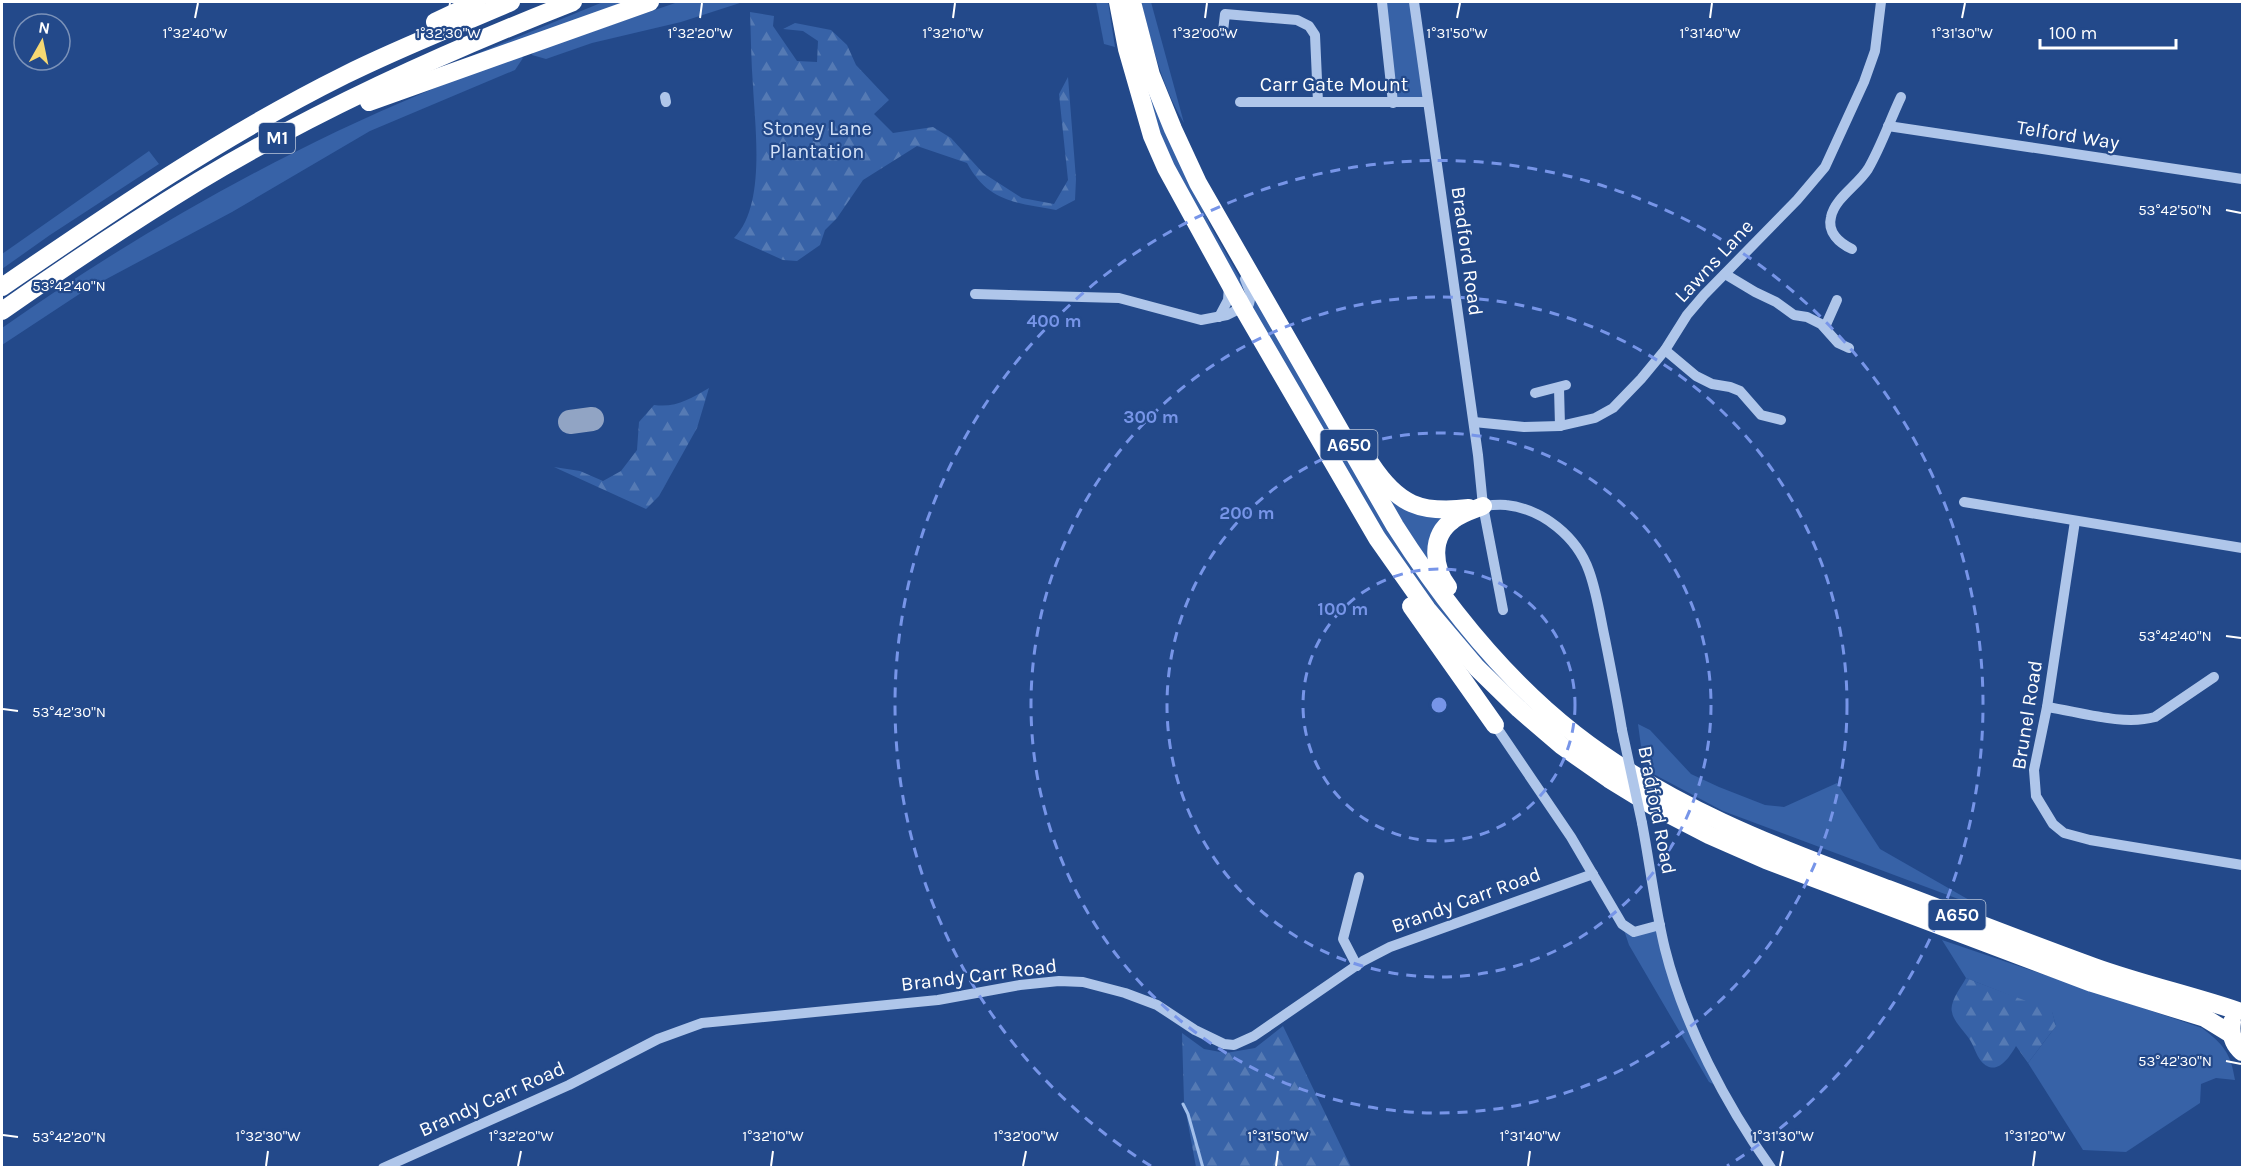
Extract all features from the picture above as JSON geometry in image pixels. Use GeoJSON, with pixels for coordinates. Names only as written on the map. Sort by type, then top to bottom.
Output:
{"type":"FeatureCollection","features":[{"type":"Feature","properties":{"kind":"highway"},"geometry":{"type":"LineString","coordinates":[[346,74],[390,45],[477,2]]}},
{"type":"Feature","properties":{"kind":"highway","name":"M1"},"geometry":{"type":"LineString","coordinates":[[2,287],[153,183],[274,113],[346,74],[511,2]]}},
{"type":"Feature","properties":{"kind":"highway","name":"M1"},"geometry":{"type":"LineString","coordinates":[[2,311],[73,261],[191,186],[294,129],[394,78],[573,2]]}},
{"type":"Feature","properties":{"kind":"highway"},"geometry":{"type":"LineString","coordinates":[[294,129],[650,2]]}},
{"type":"Feature","properties":{"kind":"highway","name":"A650"},"geometry":{"type":"LineString","coordinates":[[1118,2],[1127,49],[1152,136],[1166,168],[1243,308],[1377,538],[1427,609],[1477,668],[1562,746],[1653,806],[1709,835],[1766,860],[2092,983],[2205,1018],[2231,1034]]}},
{"type":"Feature","properties":{"kind":"highway","name":"A650"},"geometry":{"type":"LineString","coordinates":[[1132,2],[1151,75],[1173,129],[1215,214],[1395,526],[1444,597],[1488,652],[1529,693],[1573,733],[1627,772],[1682,803],[1772,845],[2097,968],[2240,1009],[2232,1021],[2231,1034],[2242,1052]]}},
{"type":"Feature","properties":{"kind":"highway"},"geometry":{"type":"LineString","coordinates":[[1340,429],[1365,456],[1391,490],[1412,504],[1434,510],[1483,506]]}},
{"type":"Feature","properties":{"kind":"highway"},"geometry":{"type":"LineString","coordinates":[[1483,506],[1453,519],[1442,531],[1438,540],[1436,558],[1441,577],[1476,626],[1573,733]]}},
{"type":"Feature","properties":{"kind":"highway"},"geometry":{"type":"LineString","coordinates":[[1377,538],[1398,585],[1431,636],[1495,725]]}},
{"type":"Feature","properties":{"kind":"street"},"geometry":{"type":"LineString","coordinates":[[1382,2],[1394,103]]}},
{"type":"Feature","properties":{"kind":"street","name":"Bradford Road"},"geometry":{"type":"LineString","coordinates":[[1414,2],[1474,422],[1483,506],[1503,610]]}},
{"type":"Feature","properties":{"kind":"street","name":"Lawns Lane"},"geometry":{"type":"LineString","coordinates":[[1474,422],[1524,427],[1560,426],[1595,418],[1613,408],[1665,350],[1687,315],[1825,168],[1864,82],[1875,51],[1881,2]]}},
{"type":"Feature","properties":{"kind":"street"},"geometry":{"type":"LineString","coordinates":[[1223,32],[1225,14],[1297,20],[1309,26],[1315,35],[1318,102]]}},
{"type":"Feature","properties":{"kind":"street"},"geometry":{"type":"LineString","coordinates":[[1852,249],[1843,245],[1833,234],[1830,219],[1838,204],[1867,171],[1901,96]]}},
{"type":"Feature","properties":{"kind":"street","name":"Carr Gate Mount"},"geometry":{"type":"LineString","coordinates":[[1240,102],[1428,102]]}},
{"type":"Feature","properties":{"kind":"street","name":"Telford Way"},"geometry":{"type":"LineString","coordinates":[[1888,126],[2242,179]]}},
{"type":"Feature","properties":{"kind":"street"},"geometry":{"type":"LineString","coordinates":[[975,294],[1119,298],[1201,320],[1219,317],[1249,304],[1251,295],[1247,283],[1221,238],[1215,214]]}},
{"type":"Feature","properties":{"kind":"street"},"geometry":{"type":"LineString","coordinates":[[1725,274],[1776,302],[1794,315],[1815,320],[1825,327],[1838,343],[1849,348]]}},
{"type":"Feature","properties":{"kind":"street"},"geometry":{"type":"LineString","coordinates":[[1219,317],[1228,300],[1228,280]]}},
{"type":"Feature","properties":{"kind":"street"},"geometry":{"type":"LineString","coordinates":[[1825,327],[1837,300]]}},
{"type":"Feature","properties":{"kind":"street"},"geometry":{"type":"LineString","coordinates":[[1665,350],[1704,381],[1740,391],[1758,419],[1781,420]]}},
{"type":"Feature","properties":{"kind":"street"},"geometry":{"type":"LineString","coordinates":[[1535,393],[1563,387],[1560,426]]}},
{"type":"Feature","properties":{"kind":"street"},"geometry":{"type":"LineString","coordinates":[[1964,502],[2242,548]]}},
{"type":"Feature","properties":{"kind":"street","name":"Bradford Road"},"geometry":{"type":"LineString","coordinates":[[1483,506],[1506,505],[1546,518],[1570,539],[1589,570],[1642,823],[1660,925],[1674,980],[1693,1031],[1723,1089],[1756,1147],[1771,1167]]}},
{"type":"Feature","properties":{"kind":"street","name":"Brunel Road"},"geometry":{"type":"LineString","coordinates":[[2075,520],[2034,780],[2036,796],[2047,816],[2064,833],[2090,840],[2242,865]]}},
{"type":"Feature","properties":{"kind":"street"},"geometry":{"type":"LineString","coordinates":[[2047,707],[2130,721],[2146,720],[2155,717],[2214,677]]}},
{"type":"Feature","properties":{"kind":"street"},"geometry":{"type":"LineString","coordinates":[[1495,725],[1533,779],[1622,924],[1634,932],[1660,925]]}},
{"type":"Feature","properties":{"kind":"street","name":"Brandy Carr Road"},"geometry":{"type":"LineString","coordinates":[[382,1167],[405,1163],[569,1085],[657,1039],[702,1023],[938,1000],[1049,982],[1083,982],[1125,993],[1157,1005],[1210,1039],[1234,1045],[1271,1025],[1357,966],[1390,947],[1593,874]]}},
{"type":"Feature","properties":{"kind":"street"},"geometry":{"type":"LineString","coordinates":[[1357,966],[1343,939],[1359,877]]}},
{"type":"Feature","properties":{"kind":"green space"},"geometry":{"type":"Polygon","coordinates":[[[603,2],[633,2],[454,63],[603,2]]]}},
{"type":"Feature","properties":{"kind":"green space"},"geometry":{"type":"Polygon","coordinates":[[[678,2],[743,2],[681,22],[592,43],[546,59],[532,55],[533,52],[678,2]]]}},
{"type":"Feature","properties":{"kind":"green space"},"geometry":{"type":"Polygon","coordinates":[[[1096,2],[1108,2],[1115,47],[1104,44],[1096,2]]]}},
{"type":"Feature","properties":{"kind":"green space"},"geometry":{"type":"Polygon","coordinates":[[[1126,2],[1198,196],[1211,227],[1245,287],[1239,288],[1162,148],[1126,2]]]}},
{"type":"Feature","properties":{"kind":"green space"},"geometry":{"type":"Polygon","coordinates":[[[1141,2],[1151,2],[1184,123],[1163,78],[1141,2]]]}},
{"type":"Feature","properties":{"kind":"green space"},"geometry":{"type":"Polygon","coordinates":[[[1382,2],[1414,2],[1428,102],[1393,103],[1382,2]]]}},
{"type":"Feature","properties":{"kind":"green space","name":"Stoney Lane Plantation"},"geometry":{"type":"Polygon","coordinates":[[[750,12],[774,16],[773,26],[797,61],[817,62],[818,41],[803,31],[783,29],[795,23],[831,30],[847,45],[856,65],[889,100],[874,114],[893,133],[933,127],[951,138],[983,173],[1022,198],[1054,204],[1068,180],[1059,94],[1068,77],[1076,179],[1075,200],[1056,210],[1016,202],[984,186],[967,163],[917,146],[863,180],[837,218],[825,230],[820,245],[797,261],[783,260],[734,238],[744,224],[751,207],[755,187],[756,144],[750,12]]]}},
{"type":"Feature","properties":{"kind":"green space"},"geometry":{"type":"Polygon","coordinates":[[[521,56],[523,58],[515,70],[370,131],[232,212],[84,291],[2,345],[2,328],[102,261],[206,199],[259,170],[368,117],[447,83],[521,56]]]}},
{"type":"Feature","properties":{"kind":"green space"},"geometry":{"type":"Polygon","coordinates":[[[149,151],[159,164],[2,269],[2,254],[149,151]]]}},
{"type":"Feature","properties":{"kind":"green space"},"geometry":{"type":"Polygon","coordinates":[[[1255,295],[1331,426],[1534,714],[1448,627],[1367,510],[1251,309],[1255,295]]]}},
{"type":"Feature","properties":{"kind":"green space"},"geometry":{"type":"Polygon","coordinates":[[[709,388],[697,428],[659,496],[646,509],[554,467],[580,471],[603,481],[621,471],[637,450],[639,422],[654,405],[676,404],[709,388]]]}},
{"type":"Feature","properties":{"kind":"green space"},"geometry":{"type":"Polygon","coordinates":[[[1388,499],[1442,516],[1430,564],[1388,499]]]}},
{"type":"Feature","properties":{"kind":"green space"},"geometry":{"type":"Polygon","coordinates":[[[1638,724],[1650,730],[1691,774],[1765,805],[1784,807],[1837,783],[1880,849],[1985,909],[1723,811],[1644,769],[1638,724]]]}},
{"type":"Feature","properties":{"kind":"green space"},"geometry":{"type":"Polygon","coordinates":[[[1622,924],[1628,930],[1660,925],[1665,949],[1723,1089],[1709,1082],[1629,945],[1622,924]]]}},
{"type":"Feature","properties":{"kind":"green space"},"geometry":{"type":"Polygon","coordinates":[[[1942,940],[2202,1028],[2225,1050],[2235,1080],[2216,1078],[2201,1084],[2200,1103],[2126,1152],[2083,1150],[2028,1063],[2056,1026],[2052,1012],[1966,978],[1942,940]]]}},
{"type":"Feature","properties":{"kind":"green space"},"geometry":{"type":"Polygon","coordinates":[[[1966,978],[2052,1011],[2056,1026],[2028,1063],[2016,1046],[2006,1061],[1997,1067],[1987,1066],[1979,1059],[1952,1012],[1954,999],[1966,978]]]}},
{"type":"Feature","properties":{"kind":"green space"},"geometry":{"type":"Polygon","coordinates":[[[1283,1026],[1351,1167],[1196,1167],[1184,1102],[1182,1033],[1204,1049],[1226,1053],[1255,1048],[1283,1026]]]}},
{"type":"Feature","properties":{"kind":"waterway"},"geometry":{"type":"LineString","coordinates":[[1183,1104],[1203,1168]]}},
{"type":"Feature","properties":{"kind":"taxiway"},"geometry":{"type":"LineString","coordinates":[[570,422],[592,419]]}}]}
